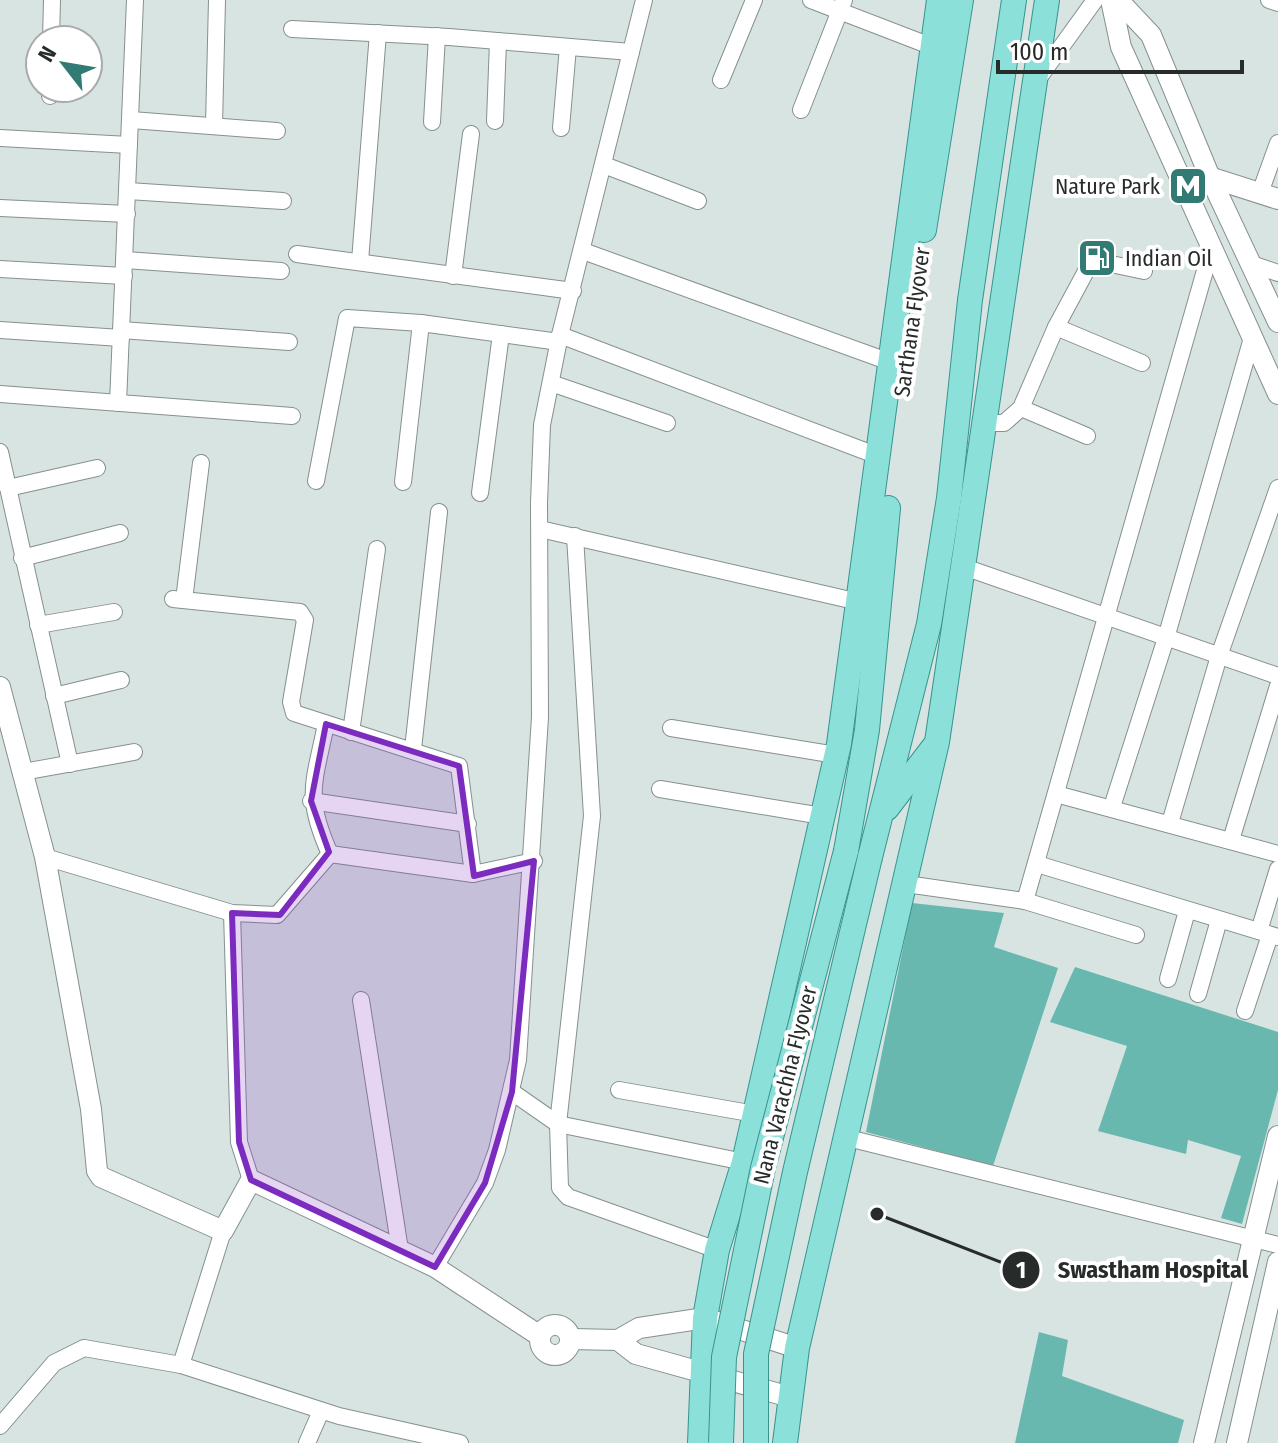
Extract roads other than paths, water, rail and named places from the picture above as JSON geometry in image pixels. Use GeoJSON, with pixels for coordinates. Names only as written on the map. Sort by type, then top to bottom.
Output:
{"type":"FeatureCollection","features":[{"type":"Feature","properties":{"kind":"main road"},"geometry":{"type":"LineString","coordinates":[[700,1443],[705,1318],[717,1250],[744,1162],[836,755],[849,679],[939,0]]}},
{"type":"Feature","properties":{"kind":"main road","name":"Sarthana Flyover"},"geometry":{"type":"LineString","coordinates":[[867,730],[883,542],[914,297],[961,0]]}},
{"type":"Feature","properties":{"kind":"main road"},"geometry":{"type":"LineString","coordinates":[[948,671],[929,624],[949,498],[970,300],[1014,0]]}},
{"type":"Feature","properties":{"kind":"main road"},"geometry":{"type":"LineString","coordinates":[[785,1443],[797,1348],[937,742],[1047,0]]}},
{"type":"Feature","properties":{"kind":"main road","name":"Nana Varachha Flyover"},"geometry":{"type":"LineString","coordinates":[[756,1443],[756,1354],[795,1172],[929,624]]}},
{"type":"Feature","properties":{"kind":"main road"},"geometry":{"type":"LineString","coordinates":[[849,679],[875,645]]}},
{"type":"Feature","properties":{"kind":"main road"},"geometry":{"type":"LineString","coordinates":[[849,679],[867,730]]}},
{"type":"Feature","properties":{"kind":"main road","name":"Nana Varachha Flyover"},"geometry":{"type":"LineString","coordinates":[[721,1443],[724,1357],[763,1168],[846,851],[867,730]]}},
{"type":"Feature","properties":{"kind":"main road"},"geometry":{"type":"LineString","coordinates":[[880,816],[937,742]]}},
{"type":"Feature","properties":{"kind":"street"},"geometry":{"type":"LineString","coordinates":[[51,24],[52,0]]}},
{"type":"Feature","properties":{"kind":"street"},"geometry":{"type":"LineString","coordinates":[[118,403],[135,0]]}},
{"type":"Feature","properties":{"kind":"street"},"geometry":{"type":"LineString","coordinates":[[214,125],[217,0]]}},
{"type":"Feature","properties":{"kind":"street"},"geometry":{"type":"LineString","coordinates":[[435,1267],[485,1183],[512,1092],[534,861],[540,717],[542,425],[560,338],[644,0]]}},
{"type":"Feature","properties":{"kind":"street"},"geometry":{"type":"LineString","coordinates":[[721,80],[754,0]]}},
{"type":"Feature","properties":{"kind":"street"},"geometry":{"type":"LineString","coordinates":[[811,0],[842,6],[933,47]]}},
{"type":"Feature","properties":{"kind":"street"},"geometry":{"type":"LineString","coordinates":[[1035,84],[1095,0]]}},
{"type":"Feature","properties":{"kind":"street"},"geometry":{"type":"LineString","coordinates":[[1111,0],[1121,47],[1212,246],[1264,346],[1278,394]]}},
{"type":"Feature","properties":{"kind":"street"},"geometry":{"type":"LineString","coordinates":[[1118,0],[1151,35],[1209,175],[1278,322]]}},
{"type":"Feature","properties":{"kind":"street"},"geometry":{"type":"LineString","coordinates":[[1269,0],[1278,3]]}},
{"type":"Feature","properties":{"kind":"street"},"geometry":{"type":"LineString","coordinates":[[801,110],[842,6]]}},
{"type":"Feature","properties":{"kind":"street"},"geometry":{"type":"LineString","coordinates":[[292,29],[437,36],[631,52]]}},
{"type":"Feature","properties":{"kind":"street"},"geometry":{"type":"LineString","coordinates":[[360,261],[378,33]]}},
{"type":"Feature","properties":{"kind":"street"},"geometry":{"type":"LineString","coordinates":[[432,122],[437,36]]}},
{"type":"Feature","properties":{"kind":"street"},"geometry":{"type":"LineString","coordinates":[[495,121],[498,41]]}},
{"type":"Feature","properties":{"kind":"street"},"geometry":{"type":"LineString","coordinates":[[561,128],[568,47]]}},
{"type":"Feature","properties":{"kind":"street"},"geometry":{"type":"LineString","coordinates":[[131,120],[277,131]]}},
{"type":"Feature","properties":{"kind":"street"},"geometry":{"type":"LineString","coordinates":[[453,276],[471,134]]}},
{"type":"Feature","properties":{"kind":"street"},"geometry":{"type":"LineString","coordinates":[[0,138],[129,145]]}},
{"type":"Feature","properties":{"kind":"street"},"geometry":{"type":"LineString","coordinates":[[1179,175],[1209,175],[1269,196],[1278,143]]}},
{"type":"Feature","properties":{"kind":"street"},"geometry":{"type":"LineString","coordinates":[[604,165],[698,201]]}},
{"type":"Feature","properties":{"kind":"street"},"geometry":{"type":"LineString","coordinates":[[128,191],[283,201]]}},
{"type":"Feature","properties":{"kind":"street"},"geometry":{"type":"LineString","coordinates":[[0,208],[127,214]]}},
{"type":"Feature","properties":{"kind":"street"},"geometry":{"type":"LineString","coordinates":[[1025,901],[1212,246]]}},
{"type":"Feature","properties":{"kind":"street"},"geometry":{"type":"LineString","coordinates":[[583,251],[890,362]]}},
{"type":"Feature","properties":{"kind":"street"},"geometry":{"type":"LineString","coordinates":[[297,254],[573,291]]}},
{"type":"Feature","properties":{"kind":"street"},"geometry":{"type":"LineString","coordinates":[[986,423],[1004,423],[1021,408],[1056,327],[1093,259],[1144,271]]}},
{"type":"Feature","properties":{"kind":"street"},"geometry":{"type":"LineString","coordinates":[[1249,263],[1278,273]]}},
{"type":"Feature","properties":{"kind":"street"},"geometry":{"type":"LineString","coordinates":[[0,269],[281,271]]}},
{"type":"Feature","properties":{"kind":"street"},"geometry":{"type":"LineString","coordinates":[[316,481],[343,323],[347,318],[560,338],[878,456]]}},
{"type":"Feature","properties":{"kind":"street"},"geometry":{"type":"LineString","coordinates":[[403,482],[421,323]]}},
{"type":"Feature","properties":{"kind":"street"},"geometry":{"type":"LineString","coordinates":[[1056,327],[1142,363]]}},
{"type":"Feature","properties":{"kind":"street"},"geometry":{"type":"LineString","coordinates":[[0,330],[289,342]]}},
{"type":"Feature","properties":{"kind":"street"},"geometry":{"type":"LineString","coordinates":[[480,493],[501,334]]}},
{"type":"Feature","properties":{"kind":"street"},"geometry":{"type":"LineString","coordinates":[[1112,807],[1264,346]]}},
{"type":"Feature","properties":{"kind":"street"},"geometry":{"type":"LineString","coordinates":[[551,383],[667,423]]}},
{"type":"Feature","properties":{"kind":"street"},"geometry":{"type":"LineString","coordinates":[[0,394],[292,416]]}},
{"type":"Feature","properties":{"kind":"street"},"geometry":{"type":"LineString","coordinates":[[1021,408],[1087,436]]}},
{"type":"Feature","properties":{"kind":"street"},"geometry":{"type":"LineString","coordinates":[[0,452],[70,764]]}},
{"type":"Feature","properties":{"kind":"street"},"geometry":{"type":"LineString","coordinates":[[201,463],[178,599],[300,612],[305,620],[292,708],[300,717],[413,749],[459,766],[473,874]]}},
{"type":"Feature","properties":{"kind":"street"},"geometry":{"type":"LineString","coordinates":[[8,488],[97,468]]}},
{"type":"Feature","properties":{"kind":"street"},"geometry":{"type":"LineString","coordinates":[[1170,823],[1219,656],[1278,488]]}},
{"type":"Feature","properties":{"kind":"street"},"geometry":{"type":"LineString","coordinates":[[413,749],[439,512]]}},
{"type":"Feature","properties":{"kind":"street"},"geometry":{"type":"LineString","coordinates":[[540,529],[859,602]]}},
{"type":"Feature","properties":{"kind":"street"},"geometry":{"type":"LineString","coordinates":[[22,558],[120,533]]}},
{"type":"Feature","properties":{"kind":"street"},"geometry":{"type":"LineString","coordinates":[[575,536],[592,816],[558,1124],[563,1194],[717,1250]]}},
{"type":"Feature","properties":{"kind":"street"},"geometry":{"type":"LineString","coordinates":[[351,732],[377,549]]}},
{"type":"Feature","properties":{"kind":"street"},"geometry":{"type":"LineString","coordinates":[[964,567],[1278,676]]}},
{"type":"Feature","properties":{"kind":"street"},"geometry":{"type":"LineString","coordinates":[[38,625],[114,612]]}},
{"type":"Feature","properties":{"kind":"street"},"geometry":{"type":"LineString","coordinates":[[54,696],[121,680]]}},
{"type":"Feature","properties":{"kind":"street"},"geometry":{"type":"LineString","coordinates":[[1231,840],[1278,686]]}},
{"type":"Feature","properties":{"kind":"street"},"geometry":{"type":"LineString","coordinates":[[0,687],[7,740],[23,772],[45,857],[91,1109],[97,1171],[107,1180],[223,1231]]}},
{"type":"Feature","properties":{"kind":"street"},"geometry":{"type":"LineString","coordinates":[[326,724],[311,801],[314,819],[330,854]]}},
{"type":"Feature","properties":{"kind":"street"},"geometry":{"type":"LineString","coordinates":[[671,728],[836,755]]}},
{"type":"Feature","properties":{"kind":"street"},"geometry":{"type":"LineString","coordinates":[[23,772],[134,752]]}},
{"type":"Feature","properties":{"kind":"street"},"geometry":{"type":"LineString","coordinates":[[660,789],[822,816]]}},
{"type":"Feature","properties":{"kind":"street"},"geometry":{"type":"LineString","coordinates":[[1056,794],[1278,854]]}},
{"type":"Feature","properties":{"kind":"street"},"geometry":{"type":"LineString","coordinates":[[311,801],[468,824]]}},
{"type":"Feature","properties":{"kind":"street"},"geometry":{"type":"LineString","coordinates":[[330,854],[473,874],[534,861]]}},
{"type":"Feature","properties":{"kind":"street"},"geometry":{"type":"LineString","coordinates":[[45,857],[232,913],[279,914],[330,854]]}},
{"type":"Feature","properties":{"kind":"street"},"geometry":{"type":"LineString","coordinates":[[1037,864],[1269,935]]}},
{"type":"Feature","properties":{"kind":"street"},"geometry":{"type":"LineString","coordinates":[[1245,1011],[1269,935],[1278,869]]}},
{"type":"Feature","properties":{"kind":"street"},"geometry":{"type":"LineString","coordinates":[[906,884],[1025,901],[1136,935]]}},
{"type":"Feature","properties":{"kind":"street"},"geometry":{"type":"LineString","coordinates":[[1168,979],[1187,911]]}},
{"type":"Feature","properties":{"kind":"street"},"geometry":{"type":"LineString","coordinates":[[181,1365],[223,1231],[251,1180],[239,1142],[232,913]]}},
{"type":"Feature","properties":{"kind":"street"},"geometry":{"type":"LineString","coordinates":[[1198,994],[1219,920]]}},
{"type":"Feature","properties":{"kind":"street"},"geometry":{"type":"LineString","coordinates":[[361,1000],[400,1250]]}},
{"type":"Feature","properties":{"kind":"street"},"geometry":{"type":"LineString","coordinates":[[619,1090],[755,1114]]}},
{"type":"Feature","properties":{"kind":"street"},"geometry":{"type":"LineString","coordinates":[[512,1092],[558,1124],[744,1162]]}},
{"type":"Feature","properties":{"kind":"street"},"geometry":{"type":"LineString","coordinates":[[1204,1443],[1278,1136]]}},
{"type":"Feature","properties":{"kind":"street"},"geometry":{"type":"LineString","coordinates":[[844,1137],[1278,1245]]}},
{"type":"Feature","properties":{"kind":"street"},"geometry":{"type":"LineString","coordinates":[[251,1180],[435,1267],[540,1336],[542,1351],[551,1355],[562,1353],[569,1347],[571,1339],[618,1340],[639,1328],[705,1318],[797,1348]]}},
{"type":"Feature","properties":{"kind":"street"},"geometry":{"type":"LineString","coordinates":[[1237,1443],[1278,1262]]}},
{"type":"Feature","properties":{"kind":"street"},"geometry":{"type":"LineString","coordinates":[[618,1340],[636,1354],[790,1397]]}},
{"type":"Feature","properties":{"kind":"street"},"geometry":{"type":"LineString","coordinates":[[0,1426],[54,1363],[84,1348],[181,1365],[321,1411],[460,1443]]}},
{"type":"Feature","properties":{"kind":"street"},"geometry":{"type":"LineString","coordinates":[[307,1443],[321,1411]]}},
{"type":"Feature","properties":{"kind":"place","name":"Nature Park"},"geometry":{"type":"Point","coordinates":[1188,186]}},
{"type":"Feature","properties":{"kind":"place","name":"Indian Oil"},"geometry":{"type":"Point","coordinates":[1097,258]}},
{"type":"Feature","properties":{"kind":"place","name":"Swastham Hospital"},"geometry":{"type":"Point","coordinates":[877,1214]}}]}
